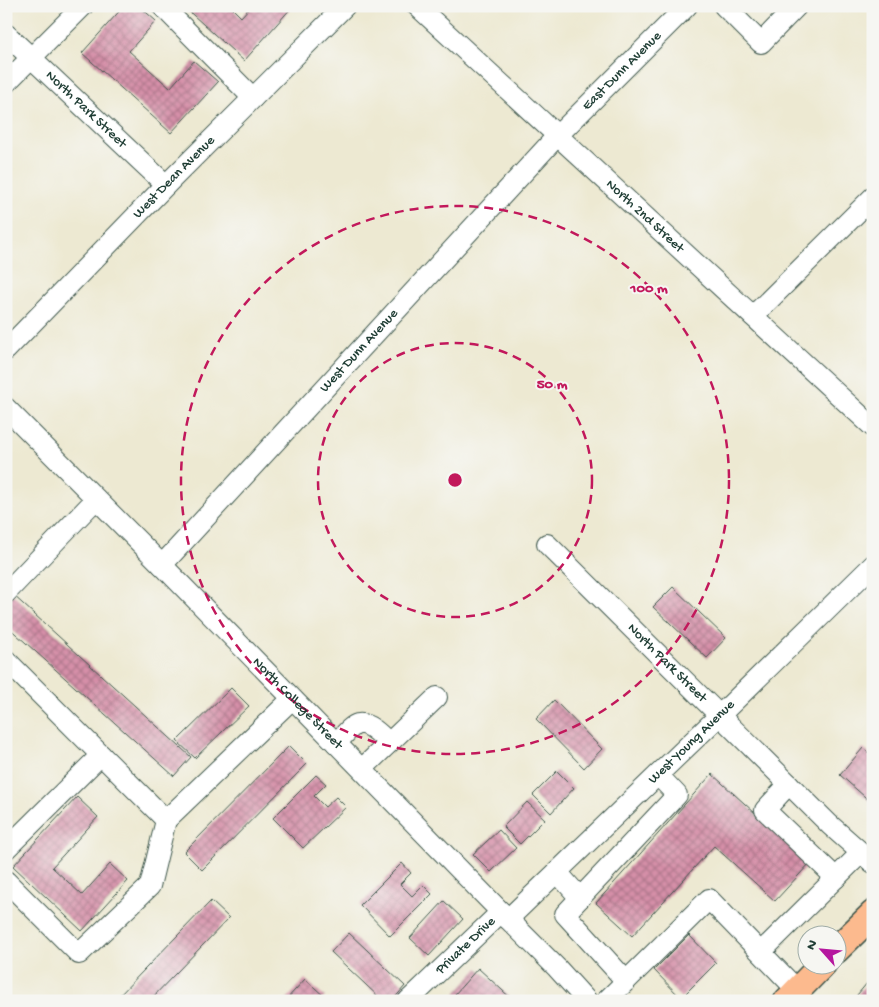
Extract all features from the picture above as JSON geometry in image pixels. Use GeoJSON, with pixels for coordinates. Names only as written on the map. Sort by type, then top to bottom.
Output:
{"type":"FeatureCollection","features":[{"type":"Feature","properties":{"kind":"main road"},"geometry":{"type":"LineString","coordinates":[[846,940],[873,914]]}},
{"type":"Feature","properties":{"kind":"main road"},"geometry":{"type":"LineString","coordinates":[[792,995],[812,974]]}},
{"type":"Feature","properties":{"kind":"street"},"geometry":{"type":"LineString","coordinates":[[6,83],[83,6]]}},
{"type":"Feature","properties":{"kind":"street"},"geometry":{"type":"LineString","coordinates":[[162,6],[253,98]]}},
{"type":"Feature","properties":{"kind":"street","name":"West Dean Avenue"},"geometry":{"type":"LineString","coordinates":[[6,350],[166,185],[345,6]]}},
{"type":"Feature","properties":{"kind":"street","name":"North 2nd Street"},"geometry":{"type":"LineString","coordinates":[[417,6],[873,427]]}},
{"type":"Feature","properties":{"kind":"street","name":"East Dunn Avenue"},"geometry":{"type":"LineString","coordinates":[[557,136],[687,6]]}},
{"type":"Feature","properties":{"kind":"street"},"geometry":{"type":"LineString","coordinates":[[724,6],[761,43],[797,6]]}},
{"type":"Feature","properties":{"kind":"street","name":"North Park Street"},"geometry":{"type":"LineString","coordinates":[[6,34],[166,185]]}},
{"type":"Feature","properties":{"kind":"street","name":"West Dunn Avenue"},"geometry":{"type":"LineString","coordinates":[[162,565],[557,136]]}},
{"type":"Feature","properties":{"kind":"street"},"geometry":{"type":"LineString","coordinates":[[753,316],[873,197]]}},
{"type":"Feature","properties":{"kind":"street","name":"North College Street"},"geometry":{"type":"LineString","coordinates":[[6,408],[557,968],[587,1001]]}},
{"type":"Feature","properties":{"kind":"street"},"geometry":{"type":"LineString","coordinates":[[6,593],[96,499]]}},
{"type":"Feature","properties":{"kind":"street","name":"North Park Street"},"geometry":{"type":"LineString","coordinates":[[547,544],[788,784],[867,858]]}},
{"type":"Feature","properties":{"kind":"street","name":"West Young Avenue"},"geometry":{"type":"LineString","coordinates":[[505,915],[556,872],[658,775],[873,564]]}},
{"type":"Feature","properties":{"kind":"street"},"geometry":{"type":"LineString","coordinates":[[6,660],[166,820]]}},
{"type":"Feature","properties":{"kind":"street"},"geometry":{"type":"LineString","coordinates":[[362,769],[438,698]]}},
{"type":"Feature","properties":{"kind":"street"},"geometry":{"type":"LineString","coordinates":[[6,881],[79,954],[150,886],[166,820],[292,699]]}},
{"type":"Feature","properties":{"kind":"street"},"geometry":{"type":"LineString","coordinates":[[336,743],[351,728],[358,724],[378,732],[389,743]]}},
{"type":"Feature","properties":{"kind":"street"},"geometry":{"type":"LineString","coordinates":[[6,849],[101,754]]}},
{"type":"Feature","properties":{"kind":"street"},"geometry":{"type":"LineString","coordinates":[[626,981],[565,914],[677,795],[658,775]]}},
{"type":"Feature","properties":{"kind":"street"},"geometry":{"type":"LineString","coordinates":[[788,784],[765,810],[836,878]]}},
{"type":"Feature","properties":{"kind":"street"},"geometry":{"type":"LineString","coordinates":[[761,952],[836,878],[867,858]]}},
{"type":"Feature","properties":{"kind":"street"},"geometry":{"type":"LineString","coordinates":[[556,872],[580,898]]}},
{"type":"Feature","properties":{"kind":"street"},"geometry":{"type":"LineString","coordinates":[[606,1001],[710,899],[761,952],[792,995]]}},
{"type":"Feature","properties":{"kind":"street","name":"Private Drive"},"geometry":{"type":"LineString","coordinates":[[408,1001],[505,915]]}},
{"type":"Feature","properties":{"kind":"building"},"geometry":{"type":"Polygon","coordinates":[[[124,6],[139,6],[156,21],[129,51],[170,88],[194,61],[218,82],[171,133],[82,53],[124,6]]]}},
{"type":"Feature","properties":{"kind":"building"},"geometry":{"type":"Polygon","coordinates":[[[183,6],[230,6],[241,17],[251,6],[293,6],[244,61],[183,6]]]}},
{"type":"Feature","properties":{"kind":"building"},"geometry":{"type":"Polygon","coordinates":[[[673,587],[726,638],[707,658],[653,607],[673,587]]]}},
{"type":"Feature","properties":{"kind":"building"},"geometry":{"type":"Polygon","coordinates":[[[12,594],[191,757],[174,776],[6,625],[6,600],[12,594]]]}},
{"type":"Feature","properties":{"kind":"building"},"geometry":{"type":"Polygon","coordinates":[[[231,688],[249,706],[195,758],[177,741],[231,688]]]}},
{"type":"Feature","properties":{"kind":"building"},"geometry":{"type":"Polygon","coordinates":[[[554,700],[602,749],[584,768],[536,719],[554,700]]]}},
{"type":"Feature","properties":{"kind":"building"},"geometry":{"type":"Polygon","coordinates":[[[289,746],[307,764],[202,870],[184,852],[289,746]]]}},
{"type":"Feature","properties":{"kind":"building"},"geometry":{"type":"Polygon","coordinates":[[[863,748],[873,757],[873,804],[840,775],[863,748]]]}},
{"type":"Feature","properties":{"kind":"building"},"geometry":{"type":"Polygon","coordinates":[[[557,771],[574,788],[551,813],[533,795],[557,771]]]}},
{"type":"Feature","properties":{"kind":"building"},"geometry":{"type":"Polygon","coordinates":[[[712,774],[810,863],[775,901],[714,846],[632,936],[596,903],[712,774]]]}},
{"type":"Feature","properties":{"kind":"building"},"geometry":{"type":"Polygon","coordinates":[[[316,775],[326,784],[314,796],[325,807],[336,797],[346,807],[303,848],[273,818],[316,775]]]}},
{"type":"Feature","properties":{"kind":"building"},"geometry":{"type":"Polygon","coordinates":[[[77,797],[98,817],[52,867],[82,895],[110,864],[128,881],[82,931],[13,866],[77,797]]]}},
{"type":"Feature","properties":{"kind":"building"},"geometry":{"type":"Polygon","coordinates":[[[527,802],[545,819],[520,844],[503,827],[527,802]]]}},
{"type":"Feature","properties":{"kind":"building"},"geometry":{"type":"Polygon","coordinates":[[[499,830],[516,848],[491,872],[473,854],[499,830]]]}},
{"type":"Feature","properties":{"kind":"building"},"geometry":{"type":"Polygon","coordinates":[[[402,863],[411,873],[400,884],[412,896],[423,885],[432,894],[390,936],[360,905],[402,863]]]}},
{"type":"Feature","properties":{"kind":"building"},"geometry":{"type":"Polygon","coordinates":[[[211,901],[229,918],[149,1001],[114,1001],[211,901]]]}},
{"type":"Feature","properties":{"kind":"building"},"geometry":{"type":"Polygon","coordinates":[[[444,901],[463,919],[429,956],[410,938],[444,901]]]}},
{"type":"Feature","properties":{"kind":"building"},"geometry":{"type":"Polygon","coordinates":[[[349,933],[405,986],[392,1001],[383,1001],[331,952],[349,933]]]}},
{"type":"Feature","properties":{"kind":"building"},"geometry":{"type":"Polygon","coordinates":[[[689,935],[716,963],[681,998],[654,970],[689,935]]]}},
{"type":"Feature","properties":{"kind":"building"},"geometry":{"type":"Polygon","coordinates":[[[478,968],[514,1001],[463,1001],[455,994],[478,968]]]}},
{"type":"Feature","properties":{"kind":"building"},"geometry":{"type":"Polygon","coordinates":[[[873,976],[873,1001],[852,1001],[873,976]]]}},
{"type":"Feature","properties":{"kind":"building"},"geometry":{"type":"Polygon","coordinates":[[[305,979],[325,997],[321,1001],[285,1001],[305,979]]]}}]}
